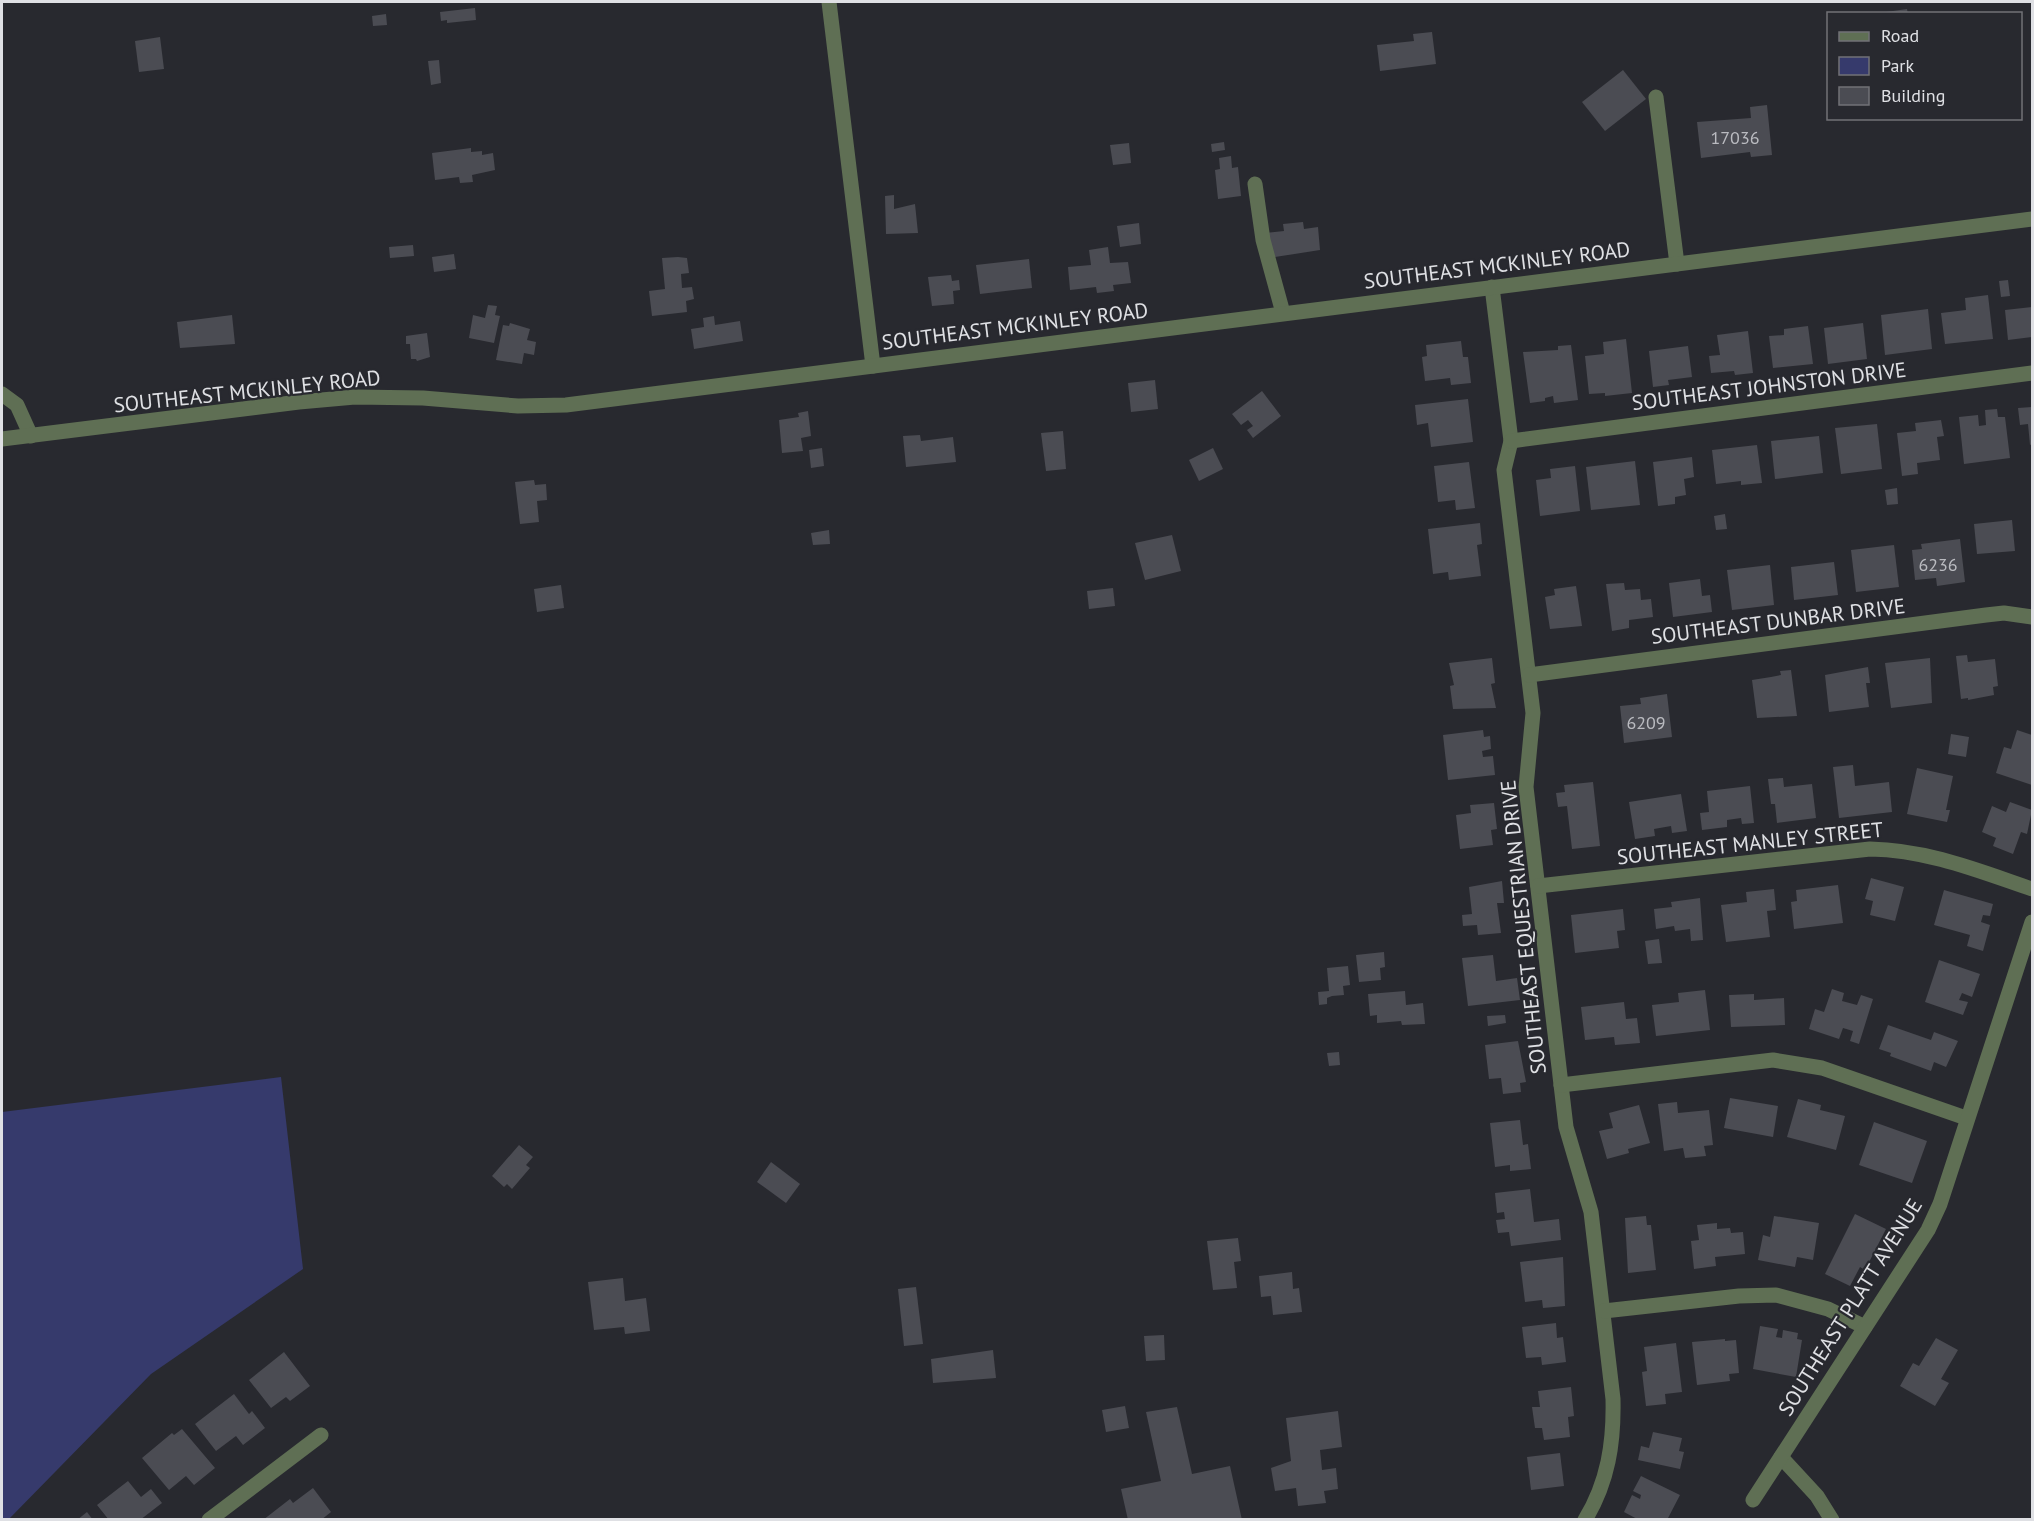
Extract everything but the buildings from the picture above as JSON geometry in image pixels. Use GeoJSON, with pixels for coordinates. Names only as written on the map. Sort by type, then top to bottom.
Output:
{"type":"FeatureCollection","features":[{"type":"Feature","properties":{"kind":"street"},"geometry":{"type":"LineString","coordinates":[[829,2],[873,366]]}},
{"type":"Feature","properties":{"kind":"street"},"geometry":{"type":"LineString","coordinates":[[1656,97],[1677,264]]}},
{"type":"Feature","properties":{"kind":"street"},"geometry":{"type":"LineString","coordinates":[[1255,184],[1263,240],[1283,313]]}},
{"type":"Feature","properties":{"kind":"street","name":"SOUTHEAST MCKINLEY ROAD"},"geometry":{"type":"LineString","coordinates":[[2,439],[355,397],[423,398],[518,406],[566,405],[2032,219]]}},
{"type":"Feature","properties":{"kind":"street","name":"SOUTHEAST EQUESTRIAN DRIVE"},"geometry":{"type":"LineString","coordinates":[[1492,287],[1511,441],[1504,470],[1529,675],[1533,732],[1526,787],[1566,1127],[1591,1212],[1604,1311],[1614,1430],[1602,1487],[1585,1520]]}},
{"type":"Feature","properties":{"kind":"street","name":"SOUTHEAST JOHNSTON DRIVE"},"geometry":{"type":"LineString","coordinates":[[1511,441],[2032,373]]}},
{"type":"Feature","properties":{"kind":"street"},"geometry":{"type":"LineString","coordinates":[[2,394],[17,405],[31,435]]}},
{"type":"Feature","properties":{"kind":"street","name":"SOUTHEAST DUNBAR DRIVE"},"geometry":{"type":"LineString","coordinates":[[1529,675],[1986,615],[2004,613],[2032,617]]}},
{"type":"Feature","properties":{"kind":"street","name":"SOUTHEAST MANLEY STREET"},"geometry":{"type":"LineString","coordinates":[[1538,886],[1870,849],[1900,850],[1936,856],[2032,889]]}},
{"type":"Feature","properties":{"kind":"street","name":"SOUTHEAST PLATT AVENUE"},"geometry":{"type":"LineString","coordinates":[[1753,1500],[1928,1230],[1940,1204],[1966,1118],[2032,922]]}},
{"type":"Feature","properties":{"kind":"street"},"geometry":{"type":"LineString","coordinates":[[1561,1084],[1773,1060],[1822,1068],[1966,1118]]}},
{"type":"Feature","properties":{"kind":"street"},"geometry":{"type":"LineString","coordinates":[[1604,1311],[1739,1296],[1776,1295],[1828,1310],[1865,1327]]}},
{"type":"Feature","properties":{"kind":"street"},"geometry":{"type":"LineString","coordinates":[[208,1520],[321,1435]]}},
{"type":"Feature","properties":{"kind":"street"},"geometry":{"type":"LineString","coordinates":[[1781,1457],[1817,1496],[1832,1520]]}},
{"type":"Feature","properties":{"kind":"green space"},"geometry":{"type":"Polygon","coordinates":[[[281,1077],[303,1269],[151,1374],[9,1519],[2,1519],[2,1112],[281,1077]]]}}]}
